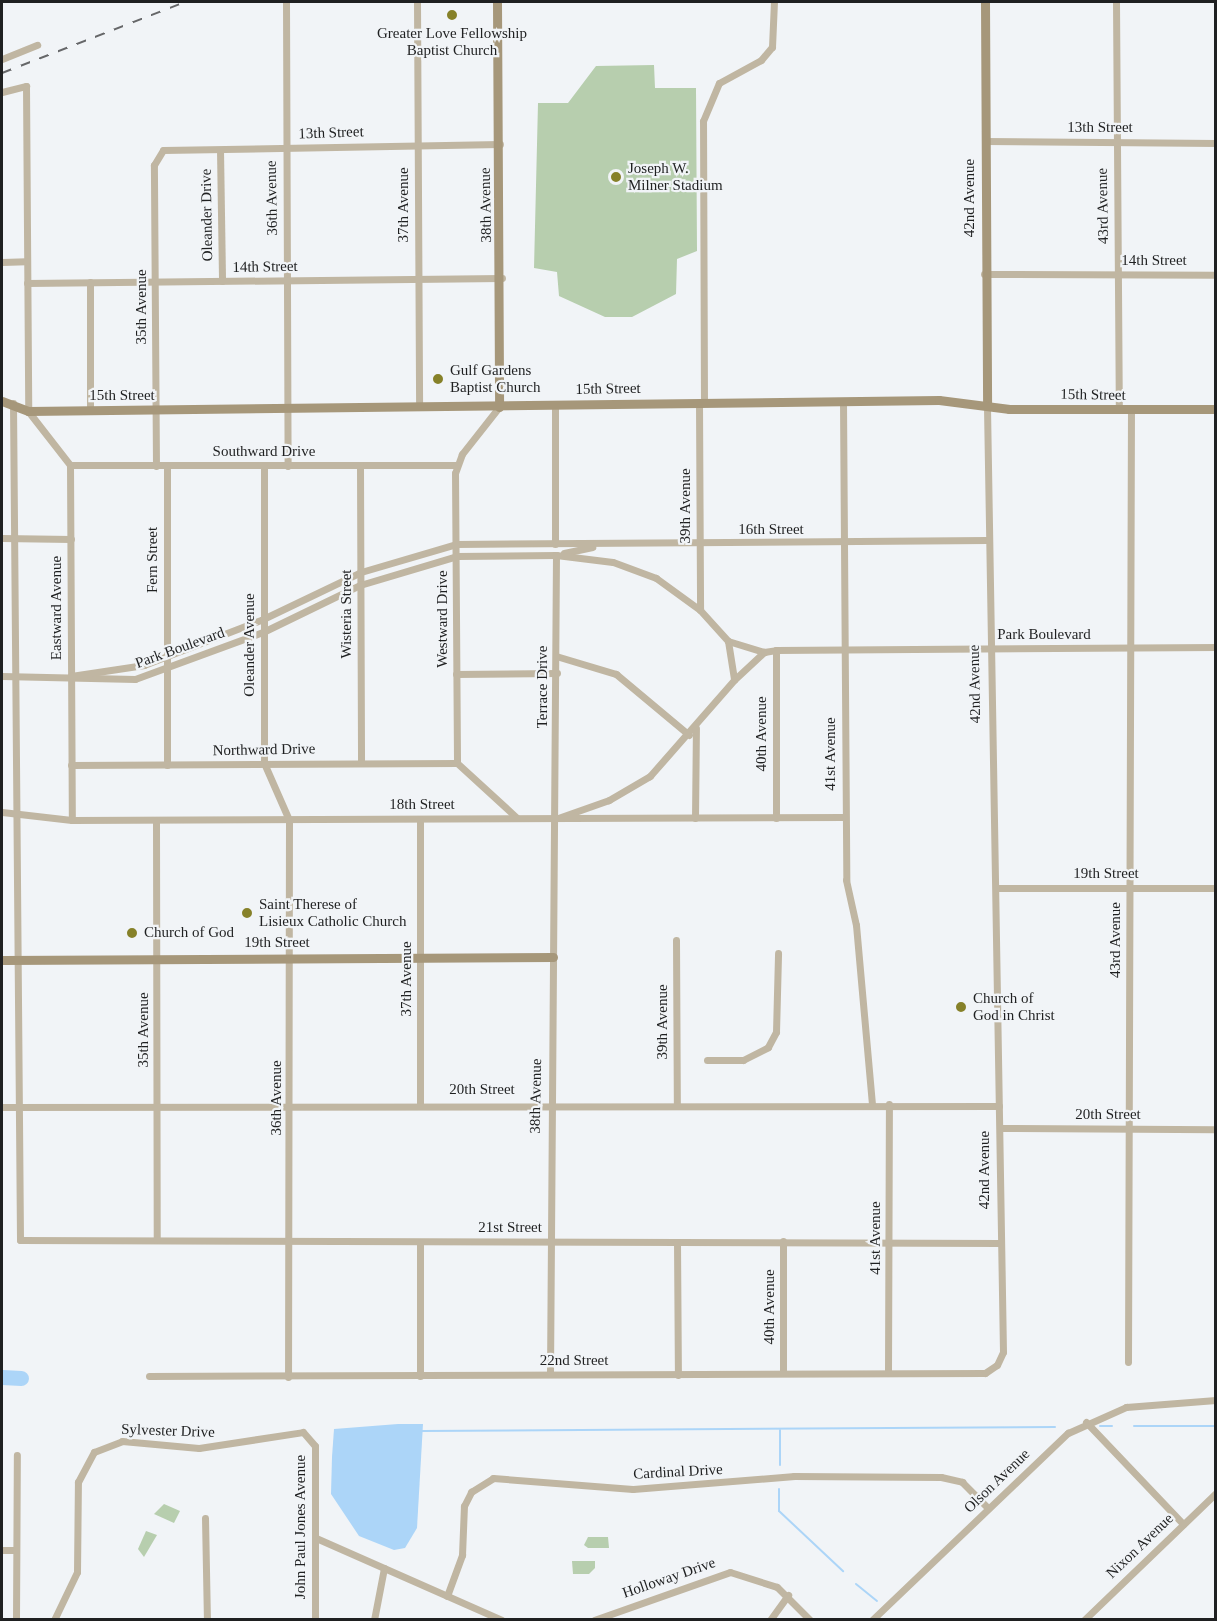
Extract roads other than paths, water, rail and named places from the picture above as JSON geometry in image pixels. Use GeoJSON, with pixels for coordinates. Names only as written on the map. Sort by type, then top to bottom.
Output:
{"type":"FeatureCollection","features":[{"type":"Feature","properties":{"kind":"street","name":"36th Avenue"},"geometry":{"type":"LineString","coordinates":[[286,2],[288,466]]}},
{"type":"Feature","properties":{"kind":"street","name":"37th Avenue"},"geometry":{"type":"LineString","coordinates":[[417,2],[418,408]]}},
{"type":"Feature","properties":{"kind":"street","name":"38th Avenue"},"geometry":{"type":"LineString","coordinates":[[498,2],[503,278],[499,407]]}},
{"type":"Feature","properties":{"kind":"street","name":"39th Avenue"},"geometry":{"type":"LineString","coordinates":[[700,610],[703,121],[719,82],[761,60],[772,47],[774,2]]}},
{"type":"Feature","properties":{"kind":"street","name":"42nd Avenue"},"geometry":{"type":"LineString","coordinates":[[985,2],[984,274],[987,540],[996,888],[1003,1352],[997,1365]]}},
{"type":"Feature","properties":{"kind":"street","name":"43rd Avenue"},"geometry":{"type":"LineString","coordinates":[[1116,2],[1119,410]]}},
{"type":"Feature","properties":{"kind":"street"},"geometry":{"type":"LineString","coordinates":[[2,58],[37,45]]}},
{"type":"Feature","properties":{"kind":"street"},"geometry":{"type":"LineString","coordinates":[[2,92],[26,86],[28,411],[70,465]]}},
{"type":"Feature","properties":{"kind":"street","name":"13th Street"},"geometry":{"type":"LineString","coordinates":[[985,141],[1215,142]]}},
{"type":"Feature","properties":{"kind":"street","name":"13th Street"},"geometry":{"type":"LineString","coordinates":[[162,150],[500,144]]}},
{"type":"Feature","properties":{"kind":"street","name":"35th Avenue"},"geometry":{"type":"LineString","coordinates":[[156,466],[154,165],[162,150]]}},
{"type":"Feature","properties":{"kind":"street","name":"Oleander Drive"},"geometry":{"type":"LineString","coordinates":[[220,150],[222,281]]}},
{"type":"Feature","properties":{"kind":"street"},"geometry":{"type":"LineString","coordinates":[[2,262],[26,261]]}},
{"type":"Feature","properties":{"kind":"street","name":"14th Street"},"geometry":{"type":"LineString","coordinates":[[984,274],[1215,275]]}},
{"type":"Feature","properties":{"kind":"street","name":"14th Street"},"geometry":{"type":"LineString","coordinates":[[27,283],[503,278]]}},
{"type":"Feature","properties":{"kind":"street"},"geometry":{"type":"LineString","coordinates":[[90,282],[90,411]]}},
{"type":"Feature","properties":{"kind":"street","name":"15th Street"},"geometry":{"type":"LineString","coordinates":[[2,401],[13,403],[28,411],[288,410],[843,401],[987,404],[1131,411],[1215,410]]}},
{"type":"Feature","properties":{"kind":"street","name":"41st Avenue"},"geometry":{"type":"LineString","coordinates":[[843,401],[844,817],[873,1104]]}},
{"type":"Feature","properties":{"kind":"street"},"geometry":{"type":"LineString","coordinates":[[13,403],[11,538],[20,1107]]}},
{"type":"Feature","properties":{"kind":"street"},"geometry":{"type":"LineString","coordinates":[[555,405],[555,544]]}},
{"type":"Feature","properties":{"kind":"street"},"geometry":{"type":"LineString","coordinates":[[457,465],[499,407]]}},
{"type":"Feature","properties":{"kind":"street","name":"43rd Avenue"},"geometry":{"type":"LineString","coordinates":[[1128,1362],[1131,411]]}},
{"type":"Feature","properties":{"kind":"street","name":"Southward Drive"},"geometry":{"type":"LineString","coordinates":[[70,465],[457,465]]}},
{"type":"Feature","properties":{"kind":"street","name":"Eastward Avenue"},"geometry":{"type":"LineString","coordinates":[[70,465],[72,820]]}},
{"type":"Feature","properties":{"kind":"street","name":"Westward Drive"},"geometry":{"type":"LineString","coordinates":[[457,465],[457,763]]}},
{"type":"Feature","properties":{"kind":"street","name":"Fern Street"},"geometry":{"type":"LineString","coordinates":[[167,466],[167,666]]}},
{"type":"Feature","properties":{"kind":"street","name":"Oleander Avenue"},"geometry":{"type":"LineString","coordinates":[[264,466],[264,763],[289,820]]}},
{"type":"Feature","properties":{"kind":"street","name":"Wisteria Street"},"geometry":{"type":"LineString","coordinates":[[360,466],[361,763]]}},
{"type":"Feature","properties":{"kind":"street"},"geometry":{"type":"LineString","coordinates":[[2,538],[71,539]]}},
{"type":"Feature","properties":{"kind":"street","name":"16th Street"},"geometry":{"type":"LineString","coordinates":[[555,544],[987,540]]}},
{"type":"Feature","properties":{"kind":"street","name":"Park Boulevard"},"geometry":{"type":"LineString","coordinates":[[71,676],[136,667],[167,653],[263,619],[361,572],[456,544],[555,544]]}},
{"type":"Feature","properties":{"kind":"street"},"geometry":{"type":"LineString","coordinates":[[556,555],[610,544]]}},
{"type":"Feature","properties":{"kind":"street","name":"Park Boulevard"},"geometry":{"type":"LineString","coordinates":[[71,676],[126,680],[263,632],[360,585],[457,556],[556,555],[643,572],[700,610],[728,641],[764,652],[844,649],[1215,647]]}},
{"type":"Feature","properties":{"kind":"street","name":"Terrace Drive"},"geometry":{"type":"LineString","coordinates":[[556,555],[558,818]]}},
{"type":"Feature","properties":{"kind":"street"},"geometry":{"type":"LineString","coordinates":[[728,641],[734,680]]}},
{"type":"Feature","properties":{"kind":"street","name":"40th Avenue"},"geometry":{"type":"LineString","coordinates":[[776,650],[776,818]]}},
{"type":"Feature","properties":{"kind":"street"},"geometry":{"type":"LineString","coordinates":[[558,818],[635,786],[696,728],[734,680],[764,652]]}},
{"type":"Feature","properties":{"kind":"street"},"geometry":{"type":"LineString","coordinates":[[556,656],[616,674],[689,735]]}},
{"type":"Feature","properties":{"kind":"street"},"geometry":{"type":"LineString","coordinates":[[167,666],[167,765]]}},
{"type":"Feature","properties":{"kind":"street"},"geometry":{"type":"LineString","coordinates":[[456,674],[557,673]]}},
{"type":"Feature","properties":{"kind":"street"},"geometry":{"type":"LineString","coordinates":[[2,676],[71,676]]}},
{"type":"Feature","properties":{"kind":"street"},"geometry":{"type":"LineString","coordinates":[[695,818],[696,728]]}},
{"type":"Feature","properties":{"kind":"street"},"geometry":{"type":"LineString","coordinates":[[457,763],[518,818]]}},
{"type":"Feature","properties":{"kind":"street","name":"Northward Drive"},"geometry":{"type":"LineString","coordinates":[[71,765],[457,763]]}},
{"type":"Feature","properties":{"kind":"street","name":"18th Street"},"geometry":{"type":"LineString","coordinates":[[2,812],[14,816],[72,820],[844,817]]}},
{"type":"Feature","properties":{"kind":"street","name":"38th Avenue"},"geometry":{"type":"LineString","coordinates":[[550,1374],[550,1103],[558,818]]}},
{"type":"Feature","properties":{"kind":"street","name":"37th Avenue"},"geometry":{"type":"LineString","coordinates":[[420,819],[420,1104]]}},
{"type":"Feature","properties":{"kind":"street","name":"35th Avenue"},"geometry":{"type":"LineString","coordinates":[[156,820],[157,1240]]}},
{"type":"Feature","properties":{"kind":"street","name":"36th Avenue"},"geometry":{"type":"LineString","coordinates":[[288,1377],[291,1105],[289,820]]}},
{"type":"Feature","properties":{"kind":"street","name":"19th Street"},"geometry":{"type":"LineString","coordinates":[[996,888],[1215,888]]}},
{"type":"Feature","properties":{"kind":"street","name":"39th Avenue"},"geometry":{"type":"LineString","coordinates":[[676,940],[677,1104]]}},
{"type":"Feature","properties":{"kind":"street"},"geometry":{"type":"LineString","coordinates":[[707,1060],[743,1060],[768,1047],[776,1032],[778,953]]}},
{"type":"Feature","properties":{"kind":"street","name":"19th Street"},"geometry":{"type":"LineString","coordinates":[[2,960],[553,957]]}},
{"type":"Feature","properties":{"kind":"street","name":"20th Street"},"geometry":{"type":"LineString","coordinates":[[2,1107],[550,1103],[999,1106]]}},
{"type":"Feature","properties":{"kind":"street","name":"41st Avenue"},"geometry":{"type":"LineString","coordinates":[[888,1372],[889,1104]]}},
{"type":"Feature","properties":{"kind":"street","name":"21st Street"},"geometry":{"type":"LineString","coordinates":[[20,1107],[20,1240],[1000,1243]]}},
{"type":"Feature","properties":{"kind":"street","name":"20th Street"},"geometry":{"type":"LineString","coordinates":[[1000,1128],[1215,1129]]}},
{"type":"Feature","properties":{"kind":"street","name":"40th Avenue"},"geometry":{"type":"LineString","coordinates":[[783,1241],[783,1373]]}},
{"type":"Feature","properties":{"kind":"street"},"geometry":{"type":"LineString","coordinates":[[420,1242],[420,1376]]}},
{"type":"Feature","properties":{"kind":"street"},"geometry":{"type":"LineString","coordinates":[[677,1242],[678,1375]]}},
{"type":"Feature","properties":{"kind":"street","name":"22nd Street"},"geometry":{"type":"LineString","coordinates":[[149,1376],[985,1373],[997,1365]]}},
{"type":"Feature","properties":{"kind":"street","name":"Olson Avenue"},"geometry":{"type":"LineString","coordinates":[[872,1620],[988,1508],[1086,1422],[1126,1407],[1164,1401],[1215,1400]]}},
{"type":"Feature","properties":{"kind":"street"},"geometry":{"type":"LineString","coordinates":[[1086,1422],[1183,1524]]}},
{"type":"Feature","properties":{"kind":"street","name":"Sylvester Drive"},"geometry":{"type":"LineString","coordinates":[[54,1620],[77,1572],[78,1482],[94,1452],[122,1441],[199,1448],[273,1434],[311,1436]]}},
{"type":"Feature","properties":{"kind":"street","name":"John Paul Jones Avenue"},"geometry":{"type":"LineString","coordinates":[[311,1436],[316,1538],[315,1620]]}},
{"type":"Feature","properties":{"kind":"street"},"geometry":{"type":"LineString","coordinates":[[16,1620],[17,1455]]}},
{"type":"Feature","properties":{"kind":"street","name":"Cardinal Drive"},"geometry":{"type":"LineString","coordinates":[[447,1596],[462,1555],[464,1506],[471,1492],[493,1478],[633,1489],[794,1476],[941,1477],[962,1482],[988,1508]]}},
{"type":"Feature","properties":{"kind":"street","name":"Nixon Avenue"},"geometry":{"type":"LineString","coordinates":[[1084,1620],[1215,1493]]}},
{"type":"Feature","properties":{"kind":"street"},"geometry":{"type":"LineString","coordinates":[[205,1518],[207,1620]]}},
{"type":"Feature","properties":{"kind":"street"},"geometry":{"type":"LineString","coordinates":[[316,1538],[502,1620]]}},
{"type":"Feature","properties":{"kind":"street"},"geometry":{"type":"LineString","coordinates":[[2,1550],[16,1550]]}},
{"type":"Feature","properties":{"kind":"street"},"geometry":{"type":"LineString","coordinates":[[374,1620],[384,1568]]}},
{"type":"Feature","properties":{"kind":"street","name":"Holloway Drive"},"geometry":{"type":"LineString","coordinates":[[594,1620],[715,1574],[747,1575],[788,1595],[810,1620]]}},
{"type":"Feature","properties":{"kind":"street"},"geometry":{"type":"LineString","coordinates":[[770,1620],[788,1595]]}},
{"type":"Feature","properties":{"kind":"water"},"geometry":{"type":"Polygon","coordinates":[[[423,1424],[417,1528],[405,1548],[394,1550],[359,1536],[331,1494],[332,1457],[334,1429],[423,1424]]]}},
{"type":"Feature","properties":{"kind":"waterway"},"geometry":{"type":"LineString","coordinates":[[2,1377],[21,1378]]}},
{"type":"Feature","properties":{"kind":"waterway"},"geometry":{"type":"LineString","coordinates":[[1100,1426],[1112,1426]]}},
{"type":"Feature","properties":{"kind":"waterway"},"geometry":{"type":"LineString","coordinates":[[1134,1426],[1216,1426]]}},
{"type":"Feature","properties":{"kind":"waterway"},"geometry":{"type":"LineString","coordinates":[[422,1431],[1055,1427]]}},
{"type":"Feature","properties":{"kind":"waterway"},"geometry":{"type":"LineString","coordinates":[[780,1430],[780,1465]]}},
{"type":"Feature","properties":{"kind":"waterway"},"geometry":{"type":"LineString","coordinates":[[779,1489],[779,1511],[843,1571]]}},
{"type":"Feature","properties":{"kind":"waterway"},"geometry":{"type":"LineString","coordinates":[[856,1584],[877,1601]]}},
{"type":"Feature","properties":{"kind":"railway"},"geometry":{"type":"LineString","coordinates":[[2,73],[185,2]]}},
{"type":"Feature","properties":{"kind":"place","name":"Greater Love Fellowship Baptist Church"},"geometry":{"type":"Point","coordinates":[452,15]}},
{"type":"Feature","properties":{"kind":"place","name":"Joseph W. Milner Stadium"},"geometry":{"type":"Point","coordinates":[616,177]}},
{"type":"Feature","properties":{"kind":"place","name":"Gulf Gardens Baptist Church"},"geometry":{"type":"Point","coordinates":[438,379]}},
{"type":"Feature","properties":{"kind":"place","name":"Saint Therese of Lisieux Catholic Church"},"geometry":{"type":"Point","coordinates":[247,913]}},
{"type":"Feature","properties":{"kind":"place","name":"Church of God"},"geometry":{"type":"Point","coordinates":[132,933]}},
{"type":"Feature","properties":{"kind":"place","name":"Church of God in Christ"},"geometry":{"type":"Point","coordinates":[961,1007]}}]}
